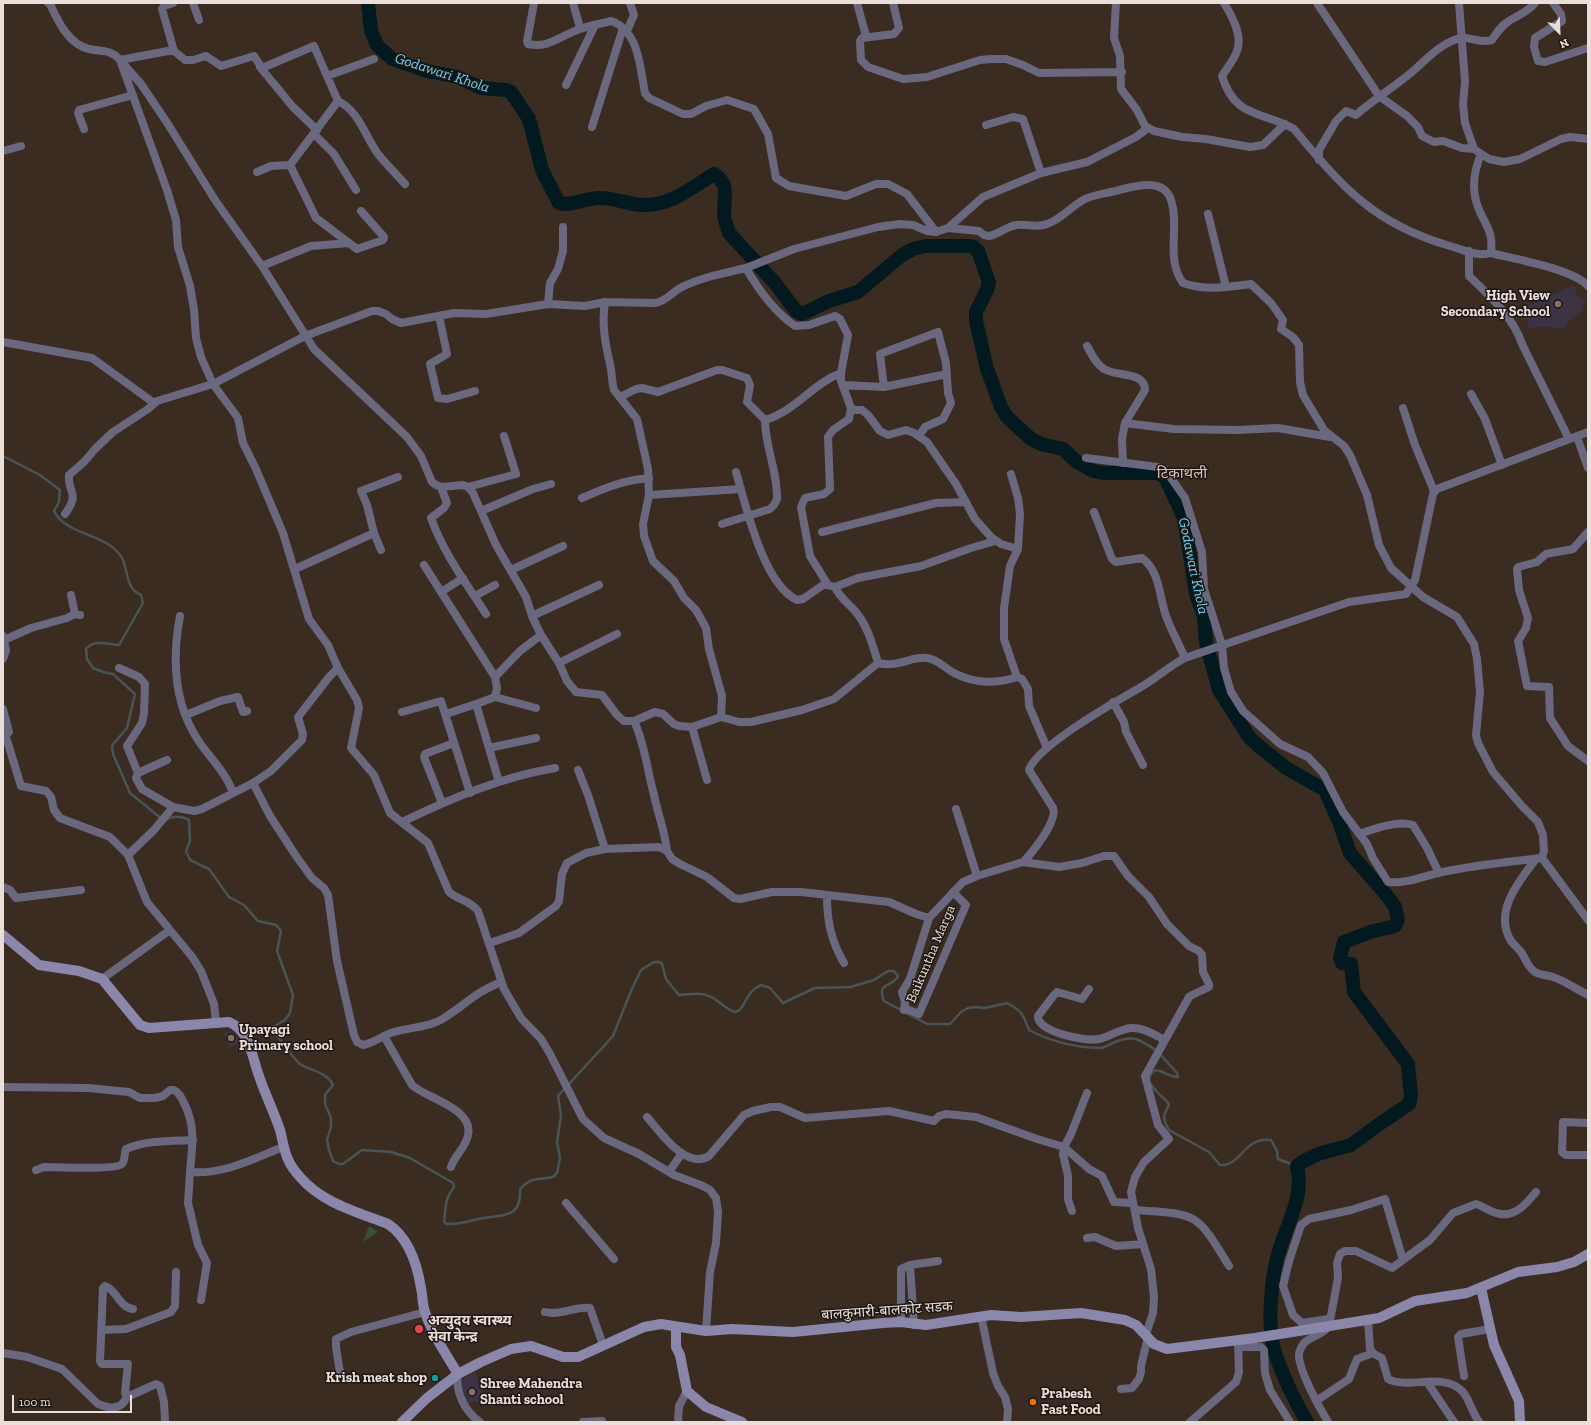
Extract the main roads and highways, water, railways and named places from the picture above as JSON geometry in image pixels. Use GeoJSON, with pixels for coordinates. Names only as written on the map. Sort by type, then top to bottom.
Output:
{"type":"FeatureCollection","features":[{"type":"Feature","properties":{"kind":"main road"},"geometry":{"type":"LineString","coordinates":[[3,935],[39,965],[79,971],[102,979],[140,1025],[150,1028],[229,1022],[236,1026],[247,1042],[280,1131],[286,1158],[292,1168],[313,1190],[336,1204],[388,1224],[397,1230],[405,1239],[411,1250],[425,1312],[438,1343],[458,1374]]}},
{"type":"Feature","properties":{"kind":"main road"},"geometry":{"type":"LineString","coordinates":[[1520,1422],[1519,1400],[1494,1345],[1481,1288],[1518,1272],[1557,1267],[1574,1262],[1588,1254]]}},
{"type":"Feature","properties":{"kind":"main road","name":"बालकुमारी-बालकोट सडक"},"geometry":{"type":"LineString","coordinates":[[402,1422],[427,1398],[458,1374],[511,1349],[523,1347],[540,1348],[563,1357],[578,1357],[655,1324],[706,1331],[732,1329],[793,1332],[900,1322],[914,1324],[939,1324],[991,1315],[1021,1317],[1081,1313],[1125,1320],[1136,1325],[1154,1344],[1167,1349],[1238,1344],[1255,1338],[1317,1329],[1329,1322],[1379,1318],[1415,1301],[1467,1293],[1481,1288]]}},
{"type":"Feature","properties":{"kind":"main road"},"geometry":{"type":"LineString","coordinates":[[676,1326],[676,1347],[680,1354],[687,1391],[706,1407],[742,1422]]}},
{"type":"Feature","properties":{"kind":"waterway","name":"Godawari Khola"},"geometry":{"type":"LineString","coordinates":[[368,3],[371,31],[377,45],[392,59],[427,71],[458,77],[481,88],[506,90],[511,92],[529,119],[542,170],[559,203],[569,204],[601,198],[639,205],[654,204],[681,195],[714,174],[724,185],[724,217],[729,233],[775,283],[796,311],[802,314],[829,301],[858,292],[902,255],[913,249],[925,246],[972,246],[978,251],[989,282],[987,290],[976,312],[976,321],[987,369],[1001,407],[1007,417],[1031,439],[1041,444],[1063,449],[1077,462],[1093,471],[1103,473],[1157,473],[1165,477],[1184,518],[1196,594],[1204,617],[1206,643],[1219,690],[1249,737],[1286,768],[1325,790],[1339,822],[1350,853],[1388,897],[1395,907],[1398,919],[1395,926],[1370,932],[1344,942],[1340,958],[1342,963],[1351,964],[1354,992],[1408,1064],[1411,1096],[1409,1104],[1351,1145],[1318,1154],[1297,1166],[1299,1177],[1297,1198],[1280,1248],[1274,1272],[1270,1317],[1273,1345],[1286,1381],[1307,1422]]}},
{"type":"Feature","properties":{"kind":"waterway"},"geometry":{"type":"LineString","coordinates":[[3,456],[40,475],[60,490],[59,502],[54,511],[60,519],[77,530],[107,544],[116,550],[122,558],[132,588],[141,595],[143,603],[119,645],[97,643],[86,649],[87,659],[93,668],[113,674],[135,694],[127,728],[112,746],[113,754],[130,793],[162,819]]}},
{"type":"Feature","properties":{"kind":"waterway"},"geometry":{"type":"LineString","coordinates":[[167,819],[178,817],[189,820],[190,841],[186,851],[190,860],[209,869],[229,897],[244,905],[258,921],[276,925],[281,931],[277,951],[293,995],[290,1013],[285,1020],[273,1027],[285,1046],[300,1064],[323,1074],[333,1085],[325,1095],[325,1104],[331,1118],[331,1127],[327,1140],[333,1161],[343,1164],[362,1150],[391,1152],[410,1158],[453,1183],[454,1187],[447,1199],[444,1221],[446,1224],[461,1223],[510,1213],[515,1210],[518,1205],[520,1189],[533,1180],[553,1177],[557,1173],[560,1158],[557,1142],[561,1115],[558,1096],[613,1036],[641,970],[654,962],[660,962],[662,964],[666,979],[679,995],[707,995],[735,1012],[740,1010],[751,992],[761,985],[770,988],[783,1003],[815,988],[851,987],[874,980],[888,971],[894,971],[898,976],[896,980],[884,987],[882,990],[884,1001],[927,1024],[950,1024],[961,1012],[968,1008],[985,1008],[1007,1003],[1016,1008],[1021,1014],[1029,1030],[1054,1041],[1082,1047],[1100,1048],[1127,1038],[1132,1038],[1141,1041],[1157,1051]]}},
{"type":"Feature","properties":{"kind":"waterway"},"geometry":{"type":"LineString","coordinates":[[1149,1080],[1154,1071],[1161,1071],[1174,1077],[1178,1077],[1177,1073],[1160,1054]]}},
{"type":"Feature","properties":{"kind":"waterway"},"geometry":{"type":"LineString","coordinates":[[1151,1084],[1169,1104],[1164,1116],[1169,1130],[1209,1152],[1220,1165],[1233,1161],[1255,1142],[1271,1140],[1277,1151],[1278,1159],[1297,1166]]}},
{"type":"Feature","properties":{"kind":"place","name":"High View Secondary School"},"geometry":{"type":"Point","coordinates":[1558,304]}},
{"type":"Feature","properties":{"kind":"place","name":"Upayagi Primary school"},"geometry":{"type":"Point","coordinates":[231,1038]}},
{"type":"Feature","properties":{"kind":"place","name":"अव्युदय स्वास्थ्य सेवा केन्द्र"},"geometry":{"type":"Point","coordinates":[419,1329]}},
{"type":"Feature","properties":{"kind":"place","name":"Krish meat shop"},"geometry":{"type":"Point","coordinates":[435,1378]}},
{"type":"Feature","properties":{"kind":"place","name":"Shree Mahendra Shanti school"},"geometry":{"type":"Point","coordinates":[472,1392]}},
{"type":"Feature","properties":{"kind":"place","name":"Prabesh Fast Food"},"geometry":{"type":"Point","coordinates":[1033,1402]}},
{"type":"Feature","properties":{"kind":"district","name":"टिकाथली"},"geometry":{"type":"Point","coordinates":[1182,474]}}]}
